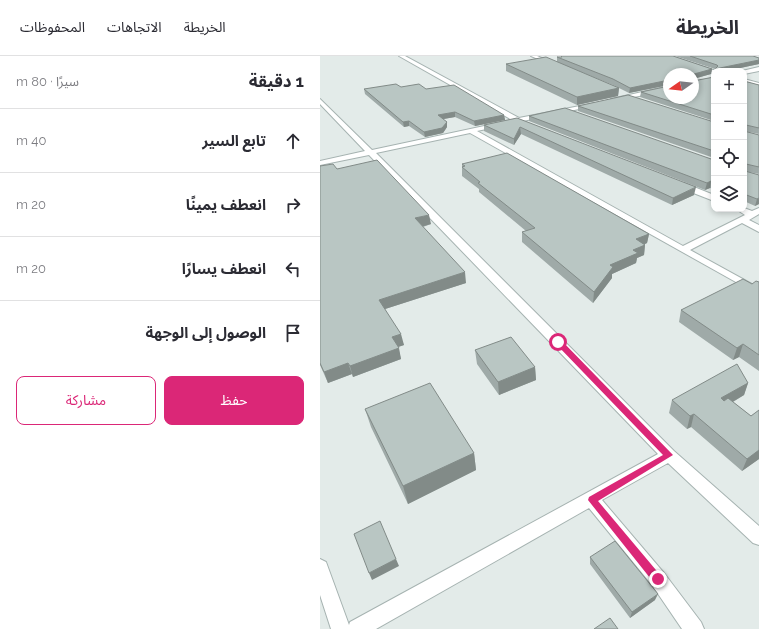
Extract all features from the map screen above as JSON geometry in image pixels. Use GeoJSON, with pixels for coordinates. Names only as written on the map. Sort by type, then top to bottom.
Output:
{"type":"FeatureCollection","features":[{"type":"Feature","properties":{"kind":"street"},"geometry":{"type":"LineString","coordinates":[[401,56],[516,120],[530,126]]}},
{"type":"Feature","properties":{"kind":"street"},"geometry":{"type":"LineString","coordinates":[[533,56],[562,67]]}},
{"type":"Feature","properties":{"kind":"street"},"geometry":{"type":"LineString","coordinates":[[665,56],[711,71]]}},
{"type":"Feature","properties":{"kind":"street"},"geometry":{"type":"LineString","coordinates":[[747,71],[759,69]]}},
{"type":"Feature","properties":{"kind":"street"},"geometry":{"type":"LineString","coordinates":[[747,82],[759,85]]}},
{"type":"Feature","properties":{"kind":"street"},"geometry":{"type":"LineString","coordinates":[[320,162],[663,89]]}},
{"type":"Feature","properties":{"kind":"street"},"geometry":{"type":"LineString","coordinates":[[616,90],[639,101]]}},
{"type":"Feature","properties":{"kind":"street"},"geometry":{"type":"LineString","coordinates":[[320,101],[372,151],[418,201],[669,455],[759,537]]}},
{"type":"Feature","properties":{"kind":"street"},"geometry":{"type":"LineString","coordinates":[[564,110],[578,115]]}},
{"type":"Feature","properties":{"kind":"street"},"geometry":{"type":"LineString","coordinates":[[470,130],[759,292]]}},
{"type":"Feature","properties":{"kind":"street"},"geometry":{"type":"LineString","coordinates":[[672,181],[711,197]]}},
{"type":"Feature","properties":{"kind":"street"},"geometry":{"type":"LineString","coordinates":[[684,249],[756,213]]}},
{"type":"Feature","properties":{"kind":"street"},"geometry":{"type":"LineString","coordinates":[[743,220],[759,229]]}},
{"type":"Feature","properties":{"kind":"street"},"geometry":{"type":"LineString","coordinates":[[357,629],[592,500],[669,455]]}},
{"type":"Feature","properties":{"kind":"street"},"geometry":{"type":"LineString","coordinates":[[592,500],[658,579],[694,629]]}},
{"type":"Feature","properties":{"kind":"street"},"geometry":{"type":"LineString","coordinates":[[320,568],[341,629]]}},
{"type":"Feature","properties":{"kind":"building"},"geometry":{"type":"Polygon","coordinates":[[[561,56],[673,56],[711,69],[699,73],[699,68],[663,68],[663,81],[630,88],[613,79],[557,57],[562,57],[561,56]]]}},
{"type":"Feature","properties":{"kind":"building"},"geometry":{"type":"Polygon","coordinates":[[[690,56],[753,56],[759,58],[759,60],[720,68],[716,68],[718,66],[690,56]]]}},
{"type":"Feature","properties":{"kind":"building"},"geometry":{"type":"Polygon","coordinates":[[[546,57],[619,88],[577,97],[506,64],[546,57]]]}},
{"type":"Feature","properties":{"kind":"building"},"geometry":{"type":"Polygon","coordinates":[[[711,78],[711,114],[679,104],[699,104],[699,80],[711,78]]]}},
{"type":"Feature","properties":{"kind":"building"},"geometry":{"type":"Polygon","coordinates":[[[747,82],[759,85],[759,128],[747,125],[747,82]]]}},
{"type":"Feature","properties":{"kind":"building"},"geometry":{"type":"Polygon","coordinates":[[[396,84],[401,87],[419,84],[426,89],[454,85],[504,115],[474,121],[455,112],[438,115],[447,122],[442,128],[424,132],[409,121],[403,122],[364,89],[396,84]]]}},
{"type":"Feature","properties":{"kind":"building"},"geometry":{"type":"Polygon","coordinates":[[[663,87],[663,99],[641,92],[663,87]]]}},
{"type":"Feature","properties":{"kind":"building"},"geometry":{"type":"Polygon","coordinates":[[[628,95],[711,121],[711,150],[578,106],[628,95]]]}},
{"type":"Feature","properties":{"kind":"building"},"geometry":{"type":"Polygon","coordinates":[[[565,108],[711,159],[711,181],[707,183],[529,116],[565,108]]]}},
{"type":"Feature","properties":{"kind":"building"},"geometry":{"type":"Polygon","coordinates":[[[517,118],[696,187],[673,198],[520,127],[514,139],[484,125],[517,118]]]}},
{"type":"Feature","properties":{"kind":"building"},"geometry":{"type":"Polygon","coordinates":[[[747,132],[759,135],[759,167],[747,164],[747,132]]]}},
{"type":"Feature","properties":{"kind":"building"},"geometry":{"type":"Polygon","coordinates":[[[507,153],[649,234],[636,239],[645,245],[633,250],[638,253],[610,265],[613,267],[594,292],[522,232],[535,228],[478,183],[480,182],[462,167],[465,166],[462,164],[507,153]]]}},
{"type":"Feature","properties":{"kind":"building"},"geometry":{"type":"Polygon","coordinates":[[[377,160],[429,215],[415,218],[465,272],[379,300],[401,334],[392,337],[399,348],[350,366],[348,363],[324,372],[320,363],[320,166],[333,164],[337,169],[377,160]]]}},
{"type":"Feature","properties":{"kind":"building"},"geometry":{"type":"Polygon","coordinates":[[[747,172],[759,175],[759,198],[757,199],[747,195],[747,172]]]}},
{"type":"Feature","properties":{"kind":"building"},"geometry":{"type":"Polygon","coordinates":[[[743,279],[752,284],[756,281],[759,282],[759,355],[743,344],[737,348],[681,310],[743,279]]]}},
{"type":"Feature","properties":{"kind":"building"},"geometry":{"type":"Polygon","coordinates":[[[511,337],[535,367],[498,382],[475,350],[511,337]]]}},
{"type":"Feature","properties":{"kind":"building"},"geometry":{"type":"Polygon","coordinates":[[[737,364],[748,383],[721,398],[724,401],[728,398],[751,416],[759,410],[759,450],[747,459],[694,414],[690,416],[672,400],[737,364]]]}},
{"type":"Feature","properties":{"kind":"building"},"geometry":{"type":"Polygon","coordinates":[[[430,383],[474,453],[403,486],[365,409],[430,383]]]}},
{"type":"Feature","properties":{"kind":"building"},"geometry":{"type":"Polygon","coordinates":[[[380,521],[396,559],[369,573],[354,534],[380,521]]]}},
{"type":"Feature","properties":{"kind":"building"},"geometry":{"type":"Polygon","coordinates":[[[615,541],[658,594],[632,612],[590,557],[615,541]]]}},
{"type":"Feature","properties":{"kind":"building"},"geometry":{"type":"Polygon","coordinates":[[[610,618],[618,629],[594,629],[610,618]]]}},
{"type":"Feature","properties":{"kind":"route"},"geometry":{"type":"LineString","coordinates":[[558,342],[669,455],[592,500],[658,579]]}}]}
